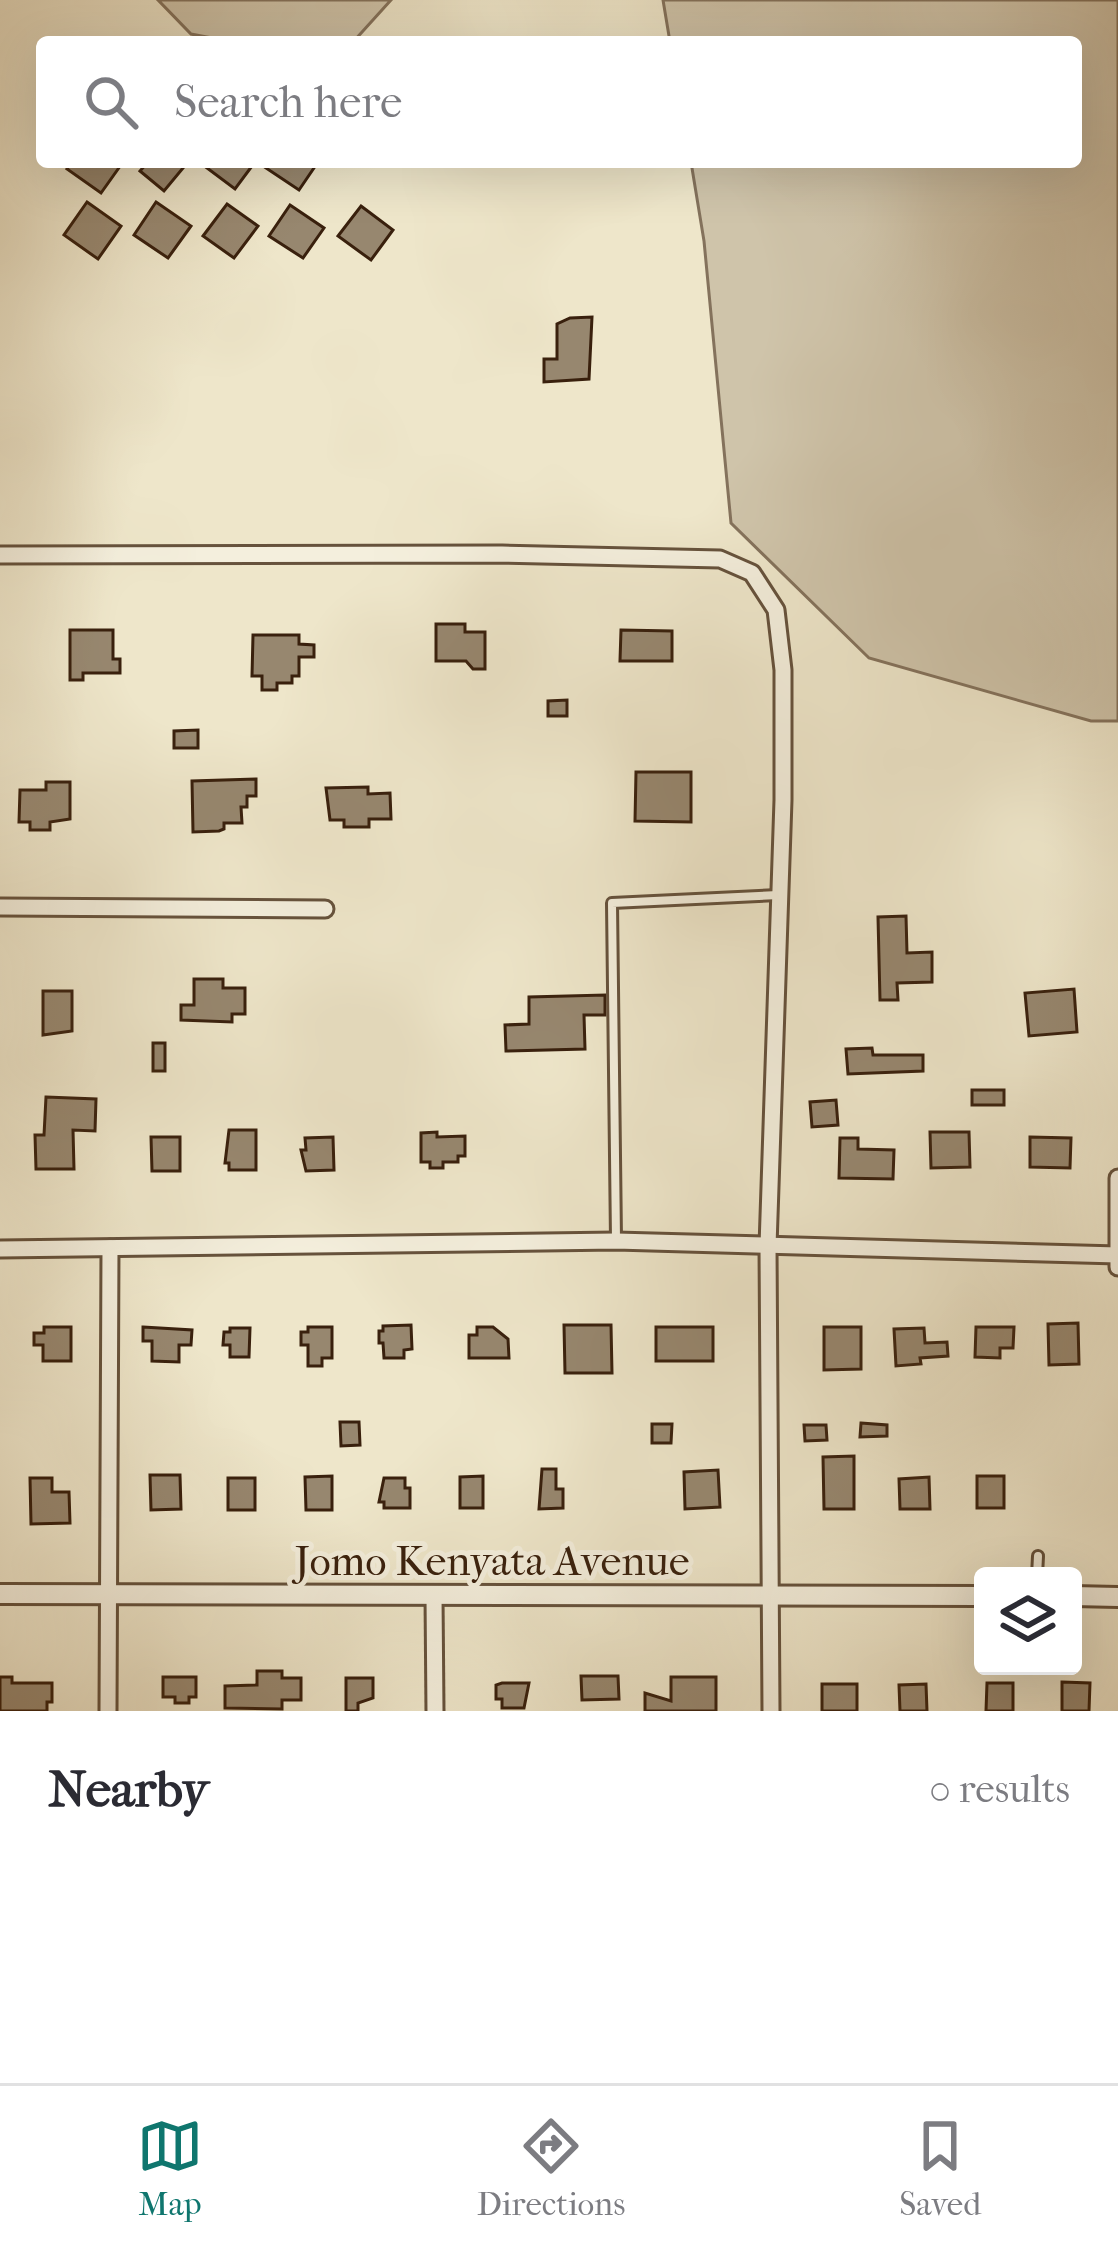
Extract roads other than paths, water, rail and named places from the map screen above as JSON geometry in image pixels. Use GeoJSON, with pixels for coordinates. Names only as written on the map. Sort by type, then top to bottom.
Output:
{"type":"FeatureCollection","features":[{"type":"Feature","properties":{"kind":"street"},"geometry":{"type":"LineString","coordinates":[[0,555],[502,554],[721,559],[752,573],[776,610],[783,670],[768,1246],[771,1711]]}},
{"type":"Feature","properties":{"kind":"street"},"geometry":{"type":"LineString","coordinates":[[0,907],[325,909]]}},
{"type":"Feature","properties":{"kind":"street"},"geometry":{"type":"LineString","coordinates":[[1118,1178],[1118,1268]]}},
{"type":"Feature","properties":{"kind":"street"},"geometry":{"type":"LineString","coordinates":[[0,1249],[616,1241],[1118,1256]]}},
{"type":"Feature","properties":{"kind":"street"},"geometry":{"type":"LineString","coordinates":[[108,1711],[110,1248]]}},
{"type":"Feature","properties":{"kind":"street","name":"Jomo Kenyata Avenue"},"geometry":{"type":"LineString","coordinates":[[0,1594],[974,1596]]}},
{"type":"Feature","properties":{"kind":"street"},"geometry":{"type":"LineString","coordinates":[[1082,1596],[1118,1597]]}},
{"type":"Feature","properties":{"kind":"street"},"geometry":{"type":"LineString","coordinates":[[434,1597],[435,1711]]}},
{"type":"Feature","properties":{"kind":"lane"},"geometry":{"type":"LineString","coordinates":[[616,1241],[612,903],[778,895]]}},
{"type":"Feature","properties":{"kind":"lane"},"geometry":{"type":"LineString","coordinates":[[1037,1567],[1038,1556]]}}]}
